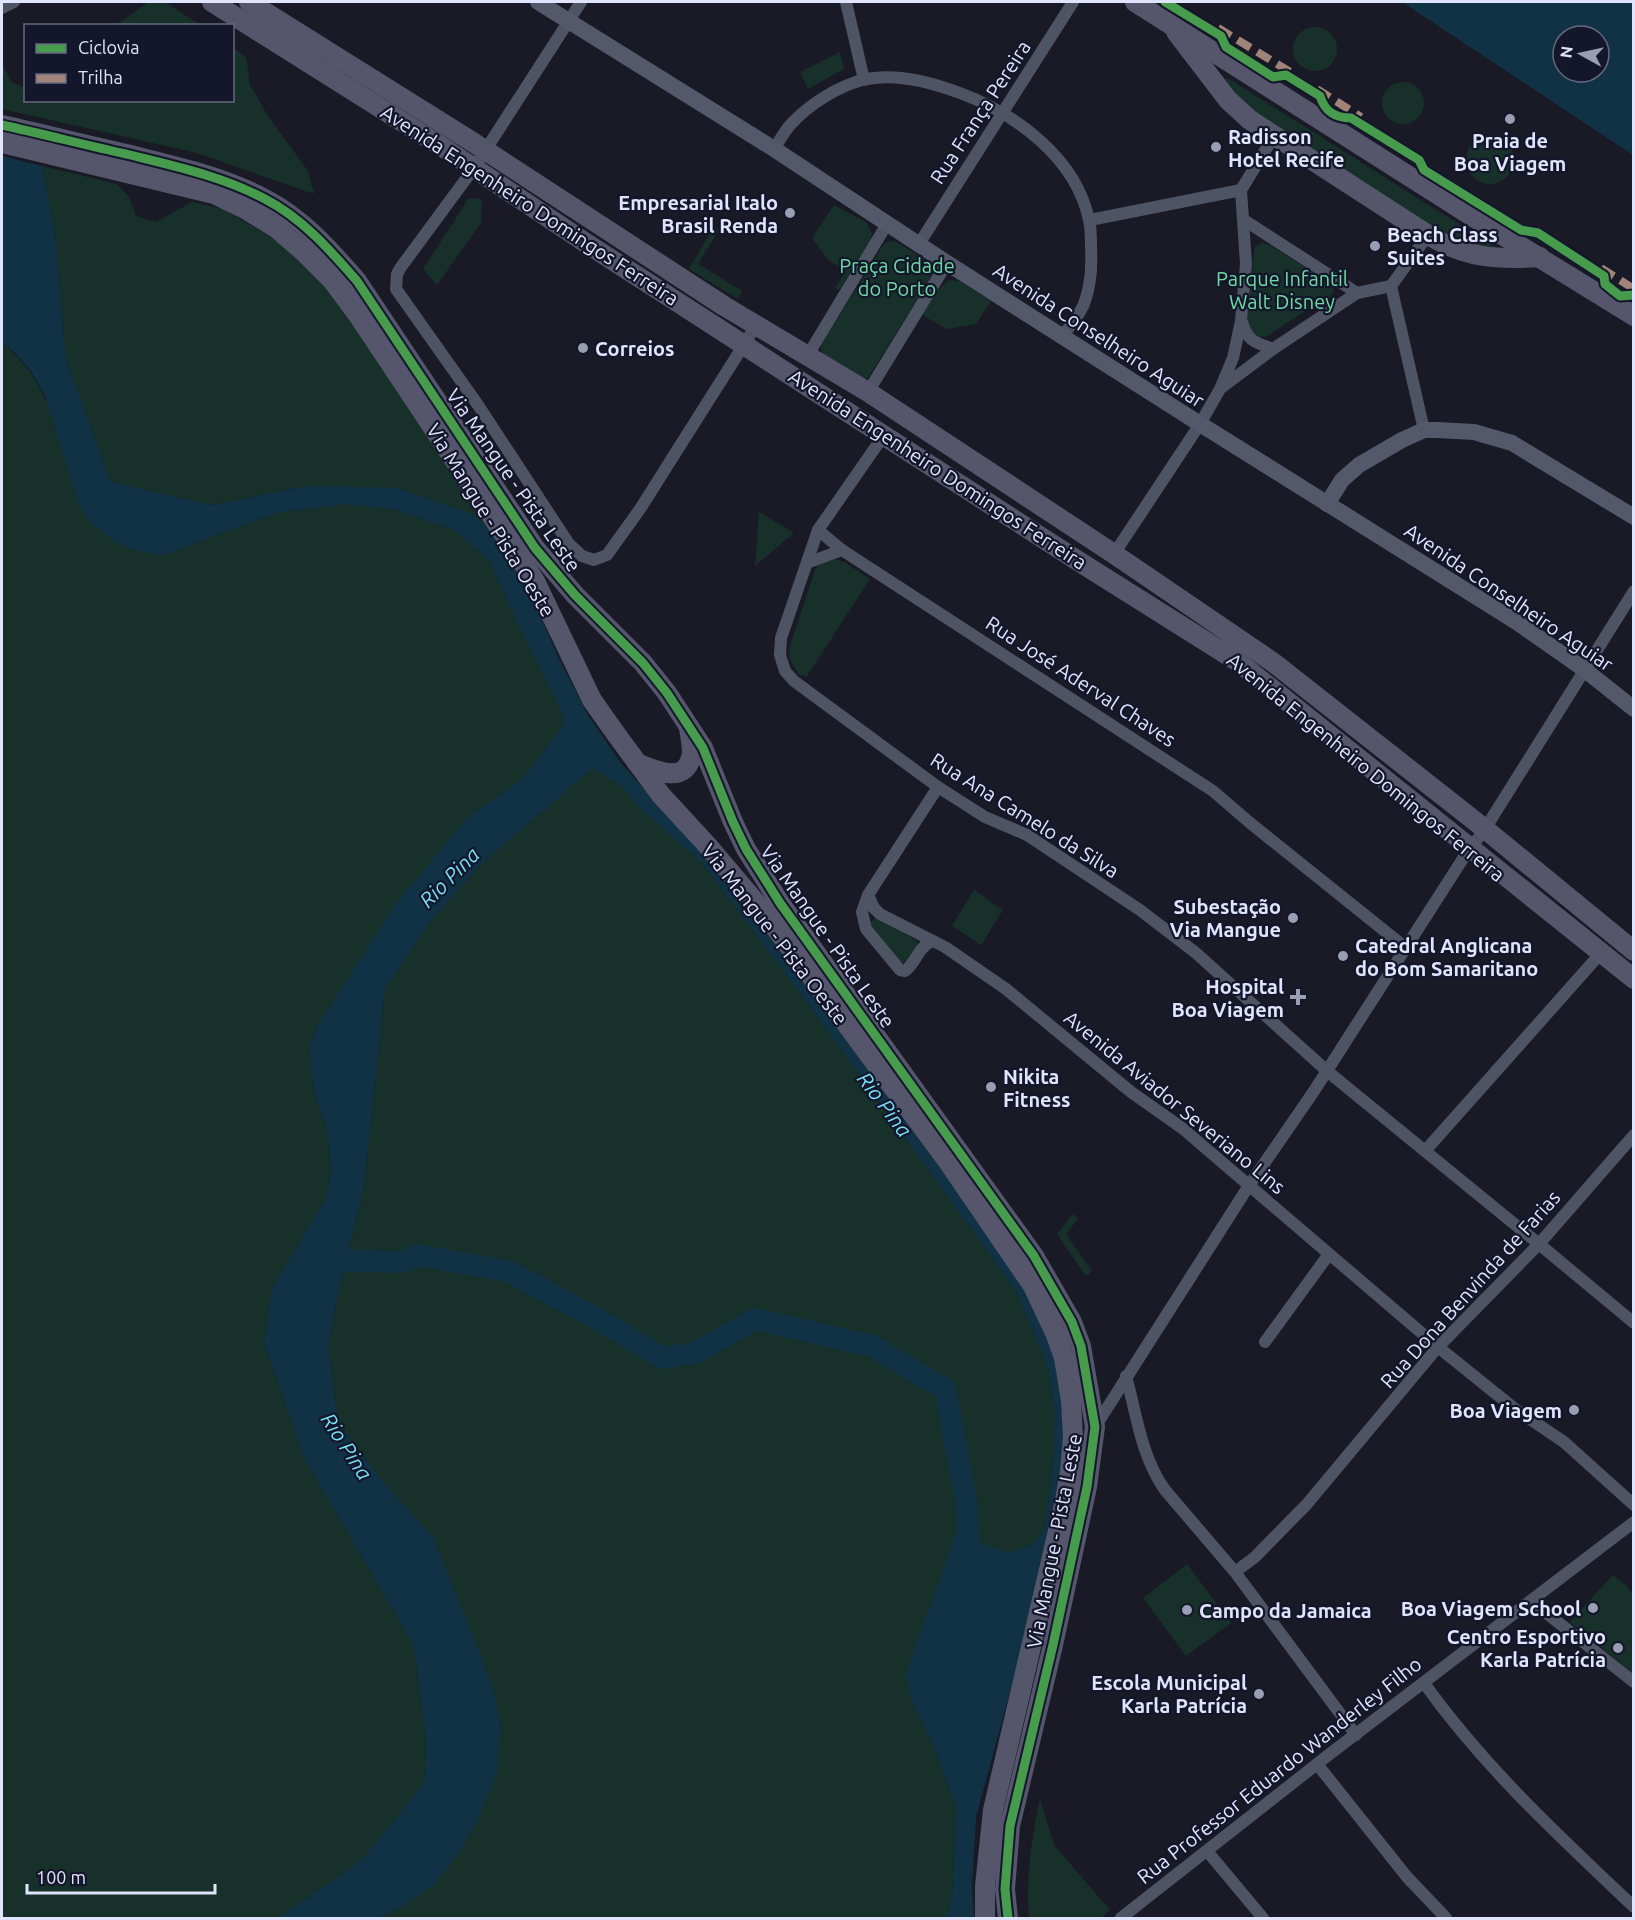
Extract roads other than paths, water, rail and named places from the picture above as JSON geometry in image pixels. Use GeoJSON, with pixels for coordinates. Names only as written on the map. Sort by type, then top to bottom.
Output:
{"type":"FeatureCollection","features":[{"type":"Feature","properties":{"kind":"main road","name":"Avenida Engenheiro Domingos Ferreira"},"geometry":{"type":"LineString","coordinates":[[212,2],[474,168],[1074,559],[1237,661],[1634,979]]}},
{"type":"Feature","properties":{"kind":"main road","name":"Avenida Engenheiro Domingos Ferreira"},"geometry":{"type":"LineString","coordinates":[[249,2],[485,150],[724,306],[868,392],[1114,554],[1274,663],[1485,829],[1634,951]]}},
{"type":"Feature","properties":{"kind":"main road","name":"Avenida Conselheiro Aguiar"},"geometry":{"type":"LineString","coordinates":[[538,2],[774,149],[947,263],[1518,623],[1585,670],[1634,709]]}},
{"type":"Feature","properties":{"kind":"main road"},"geometry":{"type":"LineString","coordinates":[[1135,2],[1478,220],[1634,316]]}},
{"type":"Feature","properties":{"kind":"main road"},"geometry":{"type":"LineString","coordinates":[[1167,21],[1228,100],[1250,120],[1428,235],[1450,248],[1490,258],[1540,257]]}},
{"type":"Feature","properties":{"kind":"main road","name":"Via Mangue - Pista Leste"},"geometry":{"type":"LineString","coordinates":[[2,125],[192,170],[232,184],[267,200],[300,222],[357,280],[535,548],[575,595],[643,663],[667,693],[703,748],[732,822],[756,867],[1034,1256],[1060,1300],[1081,1346],[1095,1426],[1087,1487],[1068,1578],[1010,1826],[1005,1889],[1008,1918]]}},
{"type":"Feature","properties":{"kind":"main road","name":"Via Mangue - Pista Oeste"},"geometry":{"type":"LineString","coordinates":[[2,143],[214,194],[276,228],[332,280],[418,402],[535,581],[592,700],[661,795],[763,911],[950,1164],[1033,1286],[1064,1358],[1071,1401],[1073,1437],[1065,1501],[993,1810],[985,1886],[985,1918]]}},
{"type":"Feature","properties":{"kind":"main road"},"geometry":{"type":"LineString","coordinates":[[1327,504],[1342,480],[1350,472],[1402,440],[1424,430],[1474,432],[1512,443],[1634,517]]}},
{"type":"Feature","properties":{"kind":"main road"},"geometry":{"type":"LineString","coordinates":[[637,763],[665,774],[681,771],[688,764],[692,752],[689,725]]}},
{"type":"Feature","properties":{"kind":"street"},"geometry":{"type":"LineString","coordinates":[[2,8],[14,2]]}},
{"type":"Feature","properties":{"kind":"street"},"geometry":{"type":"LineString","coordinates":[[581,2],[474,168],[401,267],[397,274],[396,289],[478,405],[569,544],[582,556],[594,560],[607,555],[640,509],[757,324]]}},
{"type":"Feature","properties":{"kind":"street"},"geometry":{"type":"LineString","coordinates":[[846,2],[864,80]]}},
{"type":"Feature","properties":{"kind":"street","name":"Rua França Pereira"},"geometry":{"type":"LineString","coordinates":[[919,244],[1073,2]]}},
{"type":"Feature","properties":{"kind":"street"},"geometry":{"type":"LineString","coordinates":[[774,149],[792,123],[813,105],[832,93],[864,80],[889,78],[939,85],[1003,113],[1036,138],[1062,164],[1080,191],[1090,220],[1092,266],[1085,303],[1064,336]]}},
{"type":"Feature","properties":{"kind":"street"},"geometry":{"type":"LineString","coordinates":[[1114,554],[1200,424],[1220,389],[1233,358],[1242,321],[1246,264],[1241,190],[1274,136]]}},
{"type":"Feature","properties":{"kind":"street"},"geometry":{"type":"LineString","coordinates":[[1090,220],[1241,190]]}},
{"type":"Feature","properties":{"kind":"street"},"geometry":{"type":"LineString","coordinates":[[1244,220],[1357,293]]}},
{"type":"Feature","properties":{"kind":"street"},"geometry":{"type":"LineString","coordinates":[[808,355],[887,224]]}},
{"type":"Feature","properties":{"kind":"street"},"geometry":{"type":"LineString","coordinates":[[1220,389],[1273,349],[1357,293],[1391,286],[1428,235]]}},
{"type":"Feature","properties":{"kind":"street"},"geometry":{"type":"LineString","coordinates":[[868,392],[947,263]]}},
{"type":"Feature","properties":{"kind":"street"},"geometry":{"type":"LineString","coordinates":[[1391,286],[1424,430]]}},
{"type":"Feature","properties":{"kind":"street"},"geometry":{"type":"LineString","coordinates":[[1242,321],[1246,336],[1273,349]]}},
{"type":"Feature","properties":{"kind":"street"},"geometry":{"type":"LineString","coordinates":[[818,530],[884,435]]}},
{"type":"Feature","properties":{"kind":"street","name":"Rua José Aderval Chaves"},"geometry":{"type":"LineString","coordinates":[[818,530],[842,550],[1213,791],[1406,948]]}},
{"type":"Feature","properties":{"kind":"street","name":"Rua Ana Camelo da Silva"},"geometry":{"type":"LineString","coordinates":[[818,530],[781,638],[780,655],[785,671],[794,681],[938,787],[985,817],[1037,842],[1140,910],[1196,953],[1327,1071],[1634,1323]]}},
{"type":"Feature","properties":{"kind":"street"},"geometry":{"type":"LineString","coordinates":[[807,563],[842,550]]}},
{"type":"Feature","properties":{"kind":"street"},"geometry":{"type":"LineString","coordinates":[[1095,1426],[1248,1187],[1327,1071],[1485,829],[1634,591]]}},
{"type":"Feature","properties":{"kind":"street"},"geometry":{"type":"LineString","coordinates":[[933,941],[926,944],[910,968],[900,970],[866,929],[862,912],[868,896],[938,787]]}},
{"type":"Feature","properties":{"kind":"street","name":"Avenida Aviador Severiano Lins"},"geometry":{"type":"LineString","coordinates":[[868,896],[880,914],[945,947],[1006,989],[1123,1086],[1182,1128],[1248,1187],[1438,1347],[1515,1409],[1564,1442],[1634,1504]]}},
{"type":"Feature","properties":{"kind":"street"},"geometry":{"type":"LineString","coordinates":[[1425,1150],[1601,953]]}},
{"type":"Feature","properties":{"kind":"street","name":"Rua Dona Benvinda de Farias"},"geometry":{"type":"LineString","coordinates":[[1235,1572],[1255,1557],[1307,1504],[1438,1347],[1539,1244],[1634,1135]]}},
{"type":"Feature","properties":{"kind":"street"},"geometry":{"type":"LineString","coordinates":[[1264,1342],[1329,1254]]}},
{"type":"Feature","properties":{"kind":"street"},"geometry":{"type":"LineString","coordinates":[[1123,1381],[1150,1468],[1165,1491],[1235,1572],[1356,1735]]}},
{"type":"Feature","properties":{"kind":"street","name":"Rua Professor Eduardo Wanderley Filho"},"geometry":{"type":"LineString","coordinates":[[1121,1918],[1317,1764],[1634,1522]]}},
{"type":"Feature","properties":{"kind":"street"},"geometry":{"type":"LineString","coordinates":[[1533,1600],[1634,1682]]}},
{"type":"Feature","properties":{"kind":"street"},"geometry":{"type":"LineString","coordinates":[[1424,1683],[1491,1768],[1634,1907]]}},
{"type":"Feature","properties":{"kind":"street"},"geometry":{"type":"LineString","coordinates":[[1317,1764],[1407,1877],[1446,1918]]}},
{"type":"Feature","properties":{"kind":"street"},"geometry":{"type":"LineString","coordinates":[[1207,1851],[1263,1918]]}},
{"type":"Feature","properties":{"kind":"water"},"geometry":{"type":"Polygon","coordinates":[[[1402,2],[1633,2],[1633,155],[1402,2]]]}},
{"type":"Feature","properties":{"kind":"water","name":"Rio Pina"},"geometry":{"type":"Polygon","coordinates":[[[2,156],[42,166],[55,234],[66,360],[111,482],[212,505],[307,486],[397,488],[474,515],[495,534],[529,590],[558,657],[588,715],[620,762],[713,861],[1028,1286],[1059,1368],[1066,1460],[1054,1530],[976,1817],[972,1887],[974,1918],[946,1918],[952,1899],[956,1808],[933,1745],[913,1705],[905,1676],[956,1533],[1009,1553],[1036,1542],[1045,1527],[1054,1456],[1055,1412],[1048,1367],[1016,1291],[817,1016],[702,863],[638,806],[621,786],[593,768],[479,866],[430,922],[385,989],[364,1187],[338,1293],[328,1346],[338,1423],[384,1483],[433,1537],[482,1659],[495,1695],[500,1726],[497,1772],[478,1820],[458,1854],[434,1885],[397,1910],[380,1918],[278,1918],[362,1860],[424,1783],[426,1743],[414,1646],[304,1458],[264,1343],[272,1288],[326,1198],[331,1171],[327,1131],[313,1088],[309,1046],[319,1023],[397,902],[466,819],[522,779],[563,726],[563,715],[489,561],[454,530],[393,509],[346,504],[276,513],[163,555],[133,550],[114,541],[90,522],[78,503],[45,395],[30,370],[15,353],[2,343],[2,156]]]}},
{"type":"Feature","properties":{"kind":"waterway"},"geometry":{"type":"LineString","coordinates":[[329,1260],[403,1262],[417,1255],[508,1271],[592,1316],[663,1358],[695,1353],[755,1319],[872,1346],[945,1389],[966,1501],[970,1555],[980,1562]]}},
{"type":"Feature","properties":{"kind":"place","name":"Praia de Boa Viagem"},"geometry":{"type":"Point","coordinates":[1510,119]}},
{"type":"Feature","properties":{"kind":"place","name":"Radisson Hotel Recife"},"geometry":{"type":"Point","coordinates":[1216,147]}},
{"type":"Feature","properties":{"kind":"place","name":"Empresarial Italo Brasil Renda"},"geometry":{"type":"Point","coordinates":[790,213]}},
{"type":"Feature","properties":{"kind":"place","name":"Beach Class Suites"},"geometry":{"type":"Point","coordinates":[1375,246]}},
{"type":"Feature","properties":{"kind":"place","name":"Correios"},"geometry":{"type":"Point","coordinates":[583,348]}},
{"type":"Feature","properties":{"kind":"place","name":"Subestação Via Mangue"},"geometry":{"type":"Point","coordinates":[1293,918]}},
{"type":"Feature","properties":{"kind":"place","name":"Catedral Anglicana do Bom Samaritano"},"geometry":{"type":"Point","coordinates":[1343,956]}},
{"type":"Feature","properties":{"kind":"place","name":"Hospital Boa Viagem"},"geometry":{"type":"Point","coordinates":[1298,997]}},
{"type":"Feature","properties":{"kind":"place","name":"Nikita Fitness"},"geometry":{"type":"Point","coordinates":[991,1087]}},
{"type":"Feature","properties":{"kind":"place","name":"Boa Viagem"},"geometry":{"type":"Point","coordinates":[1574,1410]}},
{"type":"Feature","properties":{"kind":"place","name":"Boa Viagem School"},"geometry":{"type":"Point","coordinates":[1593,1608]}},
{"type":"Feature","properties":{"kind":"place","name":"Campo da Jamaica"},"geometry":{"type":"Point","coordinates":[1187,1610]}},
{"type":"Feature","properties":{"kind":"place","name":"Centro Esportivo Karla Patrícia"},"geometry":{"type":"Point","coordinates":[1618,1648]}},
{"type":"Feature","properties":{"kind":"place","name":"Escola Municipal Karla Patrícia"},"geometry":{"type":"Point","coordinates":[1259,1694]}},
{"type":"Feature","properties":{"kind":"park label","name":"Praça Cidade do Porto"},"geometry":{"type":"Point","coordinates":[897,276]}},
{"type":"Feature","properties":{"kind":"park label","name":"Parque Infantil Walt Disney"},"geometry":{"type":"Point","coordinates":[1282,290]}}]}
